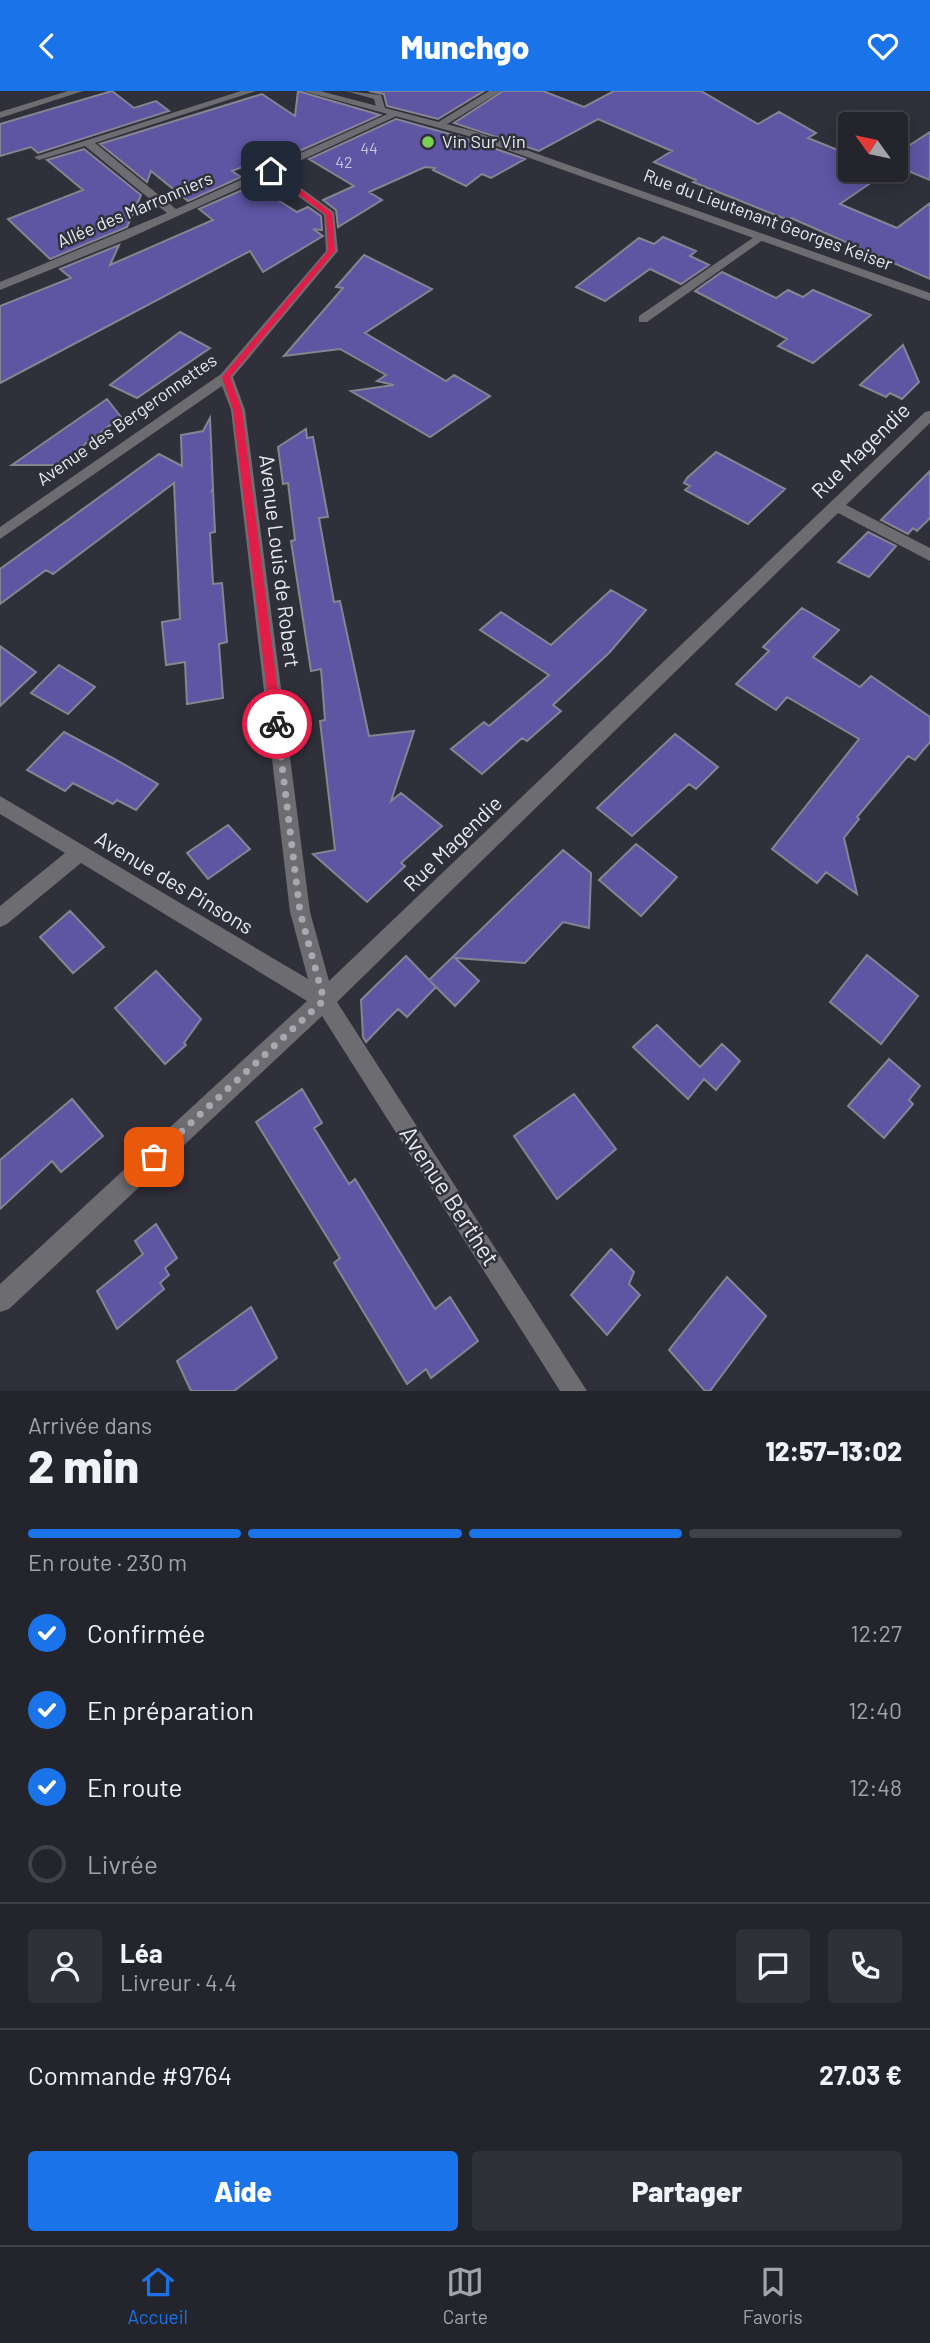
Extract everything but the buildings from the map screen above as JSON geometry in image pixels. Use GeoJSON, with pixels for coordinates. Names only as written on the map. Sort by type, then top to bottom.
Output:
{"type":"FeatureCollection","features":[{"type":"Feature","properties":{"kind":"street"},"geometry":{"type":"LineString","coordinates":[[48,100],[65,91]]}},
{"type":"Feature","properties":{"kind":"street"},"geometry":{"type":"LineString","coordinates":[[0,115],[78,91]]}},
{"type":"Feature","properties":{"kind":"street"},"geometry":{"type":"LineString","coordinates":[[39,157],[251,91]]}},
{"type":"Feature","properties":{"kind":"street"},"geometry":{"type":"LineString","coordinates":[[440,124],[496,91]]}},
{"type":"Feature","properties":{"kind":"street","name":"Rue du Lieutenant Georges Keiser"},"geometry":{"type":"LineString","coordinates":[[317,92],[440,124],[930,297]]}},
{"type":"Feature","properties":{"kind":"street","name":"Allée des Marronniers"},"geometry":{"type":"LineString","coordinates":[[0,286],[175,214],[398,113]]}},
{"type":"Feature","properties":{"kind":"street"},"geometry":{"type":"LineString","coordinates":[[87,142],[175,214]]}},
{"type":"Feature","properties":{"kind":"street","name":"Avenue des Bergeronnettes"},"geometry":{"type":"LineString","coordinates":[[0,534],[226,377],[331,251],[330,214],[271,171]]}},
{"type":"Feature","properties":{"kind":"street"},"geometry":{"type":"LineString","coordinates":[[643,319],[761,237]]}},
{"type":"Feature","properties":{"kind":"street","name":"Avenue Louis de Robert"},"geometry":{"type":"LineString","coordinates":[[226,377],[238,410],[300,912],[324,1000]]}},
{"type":"Feature","properties":{"kind":"street","name":"Rue Magendie"},"geometry":{"type":"LineString","coordinates":[[0,1300],[324,1000],[930,415]]}},
{"type":"Feature","properties":{"kind":"street"},"geometry":{"type":"LineString","coordinates":[[837,506],[930,555]]}},
{"type":"Feature","properties":{"kind":"street","name":"Avenue des Pinsons"},"geometry":{"type":"LineString","coordinates":[[0,804],[324,1000]]}},
{"type":"Feature","properties":{"kind":"street"},"geometry":{"type":"LineString","coordinates":[[0,918],[80,852]]}},
{"type":"Feature","properties":{"kind":"street","name":"Avenue Berthet"},"geometry":{"type":"LineString","coordinates":[[324,1000],[573,1391]]}},
{"type":"Feature","properties":{"kind":"lane"},"geometry":{"type":"LineString","coordinates":[[350,91],[378,97],[380,108]]}},
{"type":"Feature","properties":{"kind":"way so far"},"geometry":{"type":"LineString","coordinates":[[154,1157],[324,1000],[300,912],[277,724]]}},
{"type":"Feature","properties":{"kind":"place","name":"Vin Sur Vin"},"geometry":{"type":"Point","coordinates":[428,142]}},
{"type":"Feature","properties":{"kind":"route"},"geometry":{"type":"LineString","coordinates":[[271,171],[330,214],[331,251],[226,377],[238,410],[277,724]]}}]}
